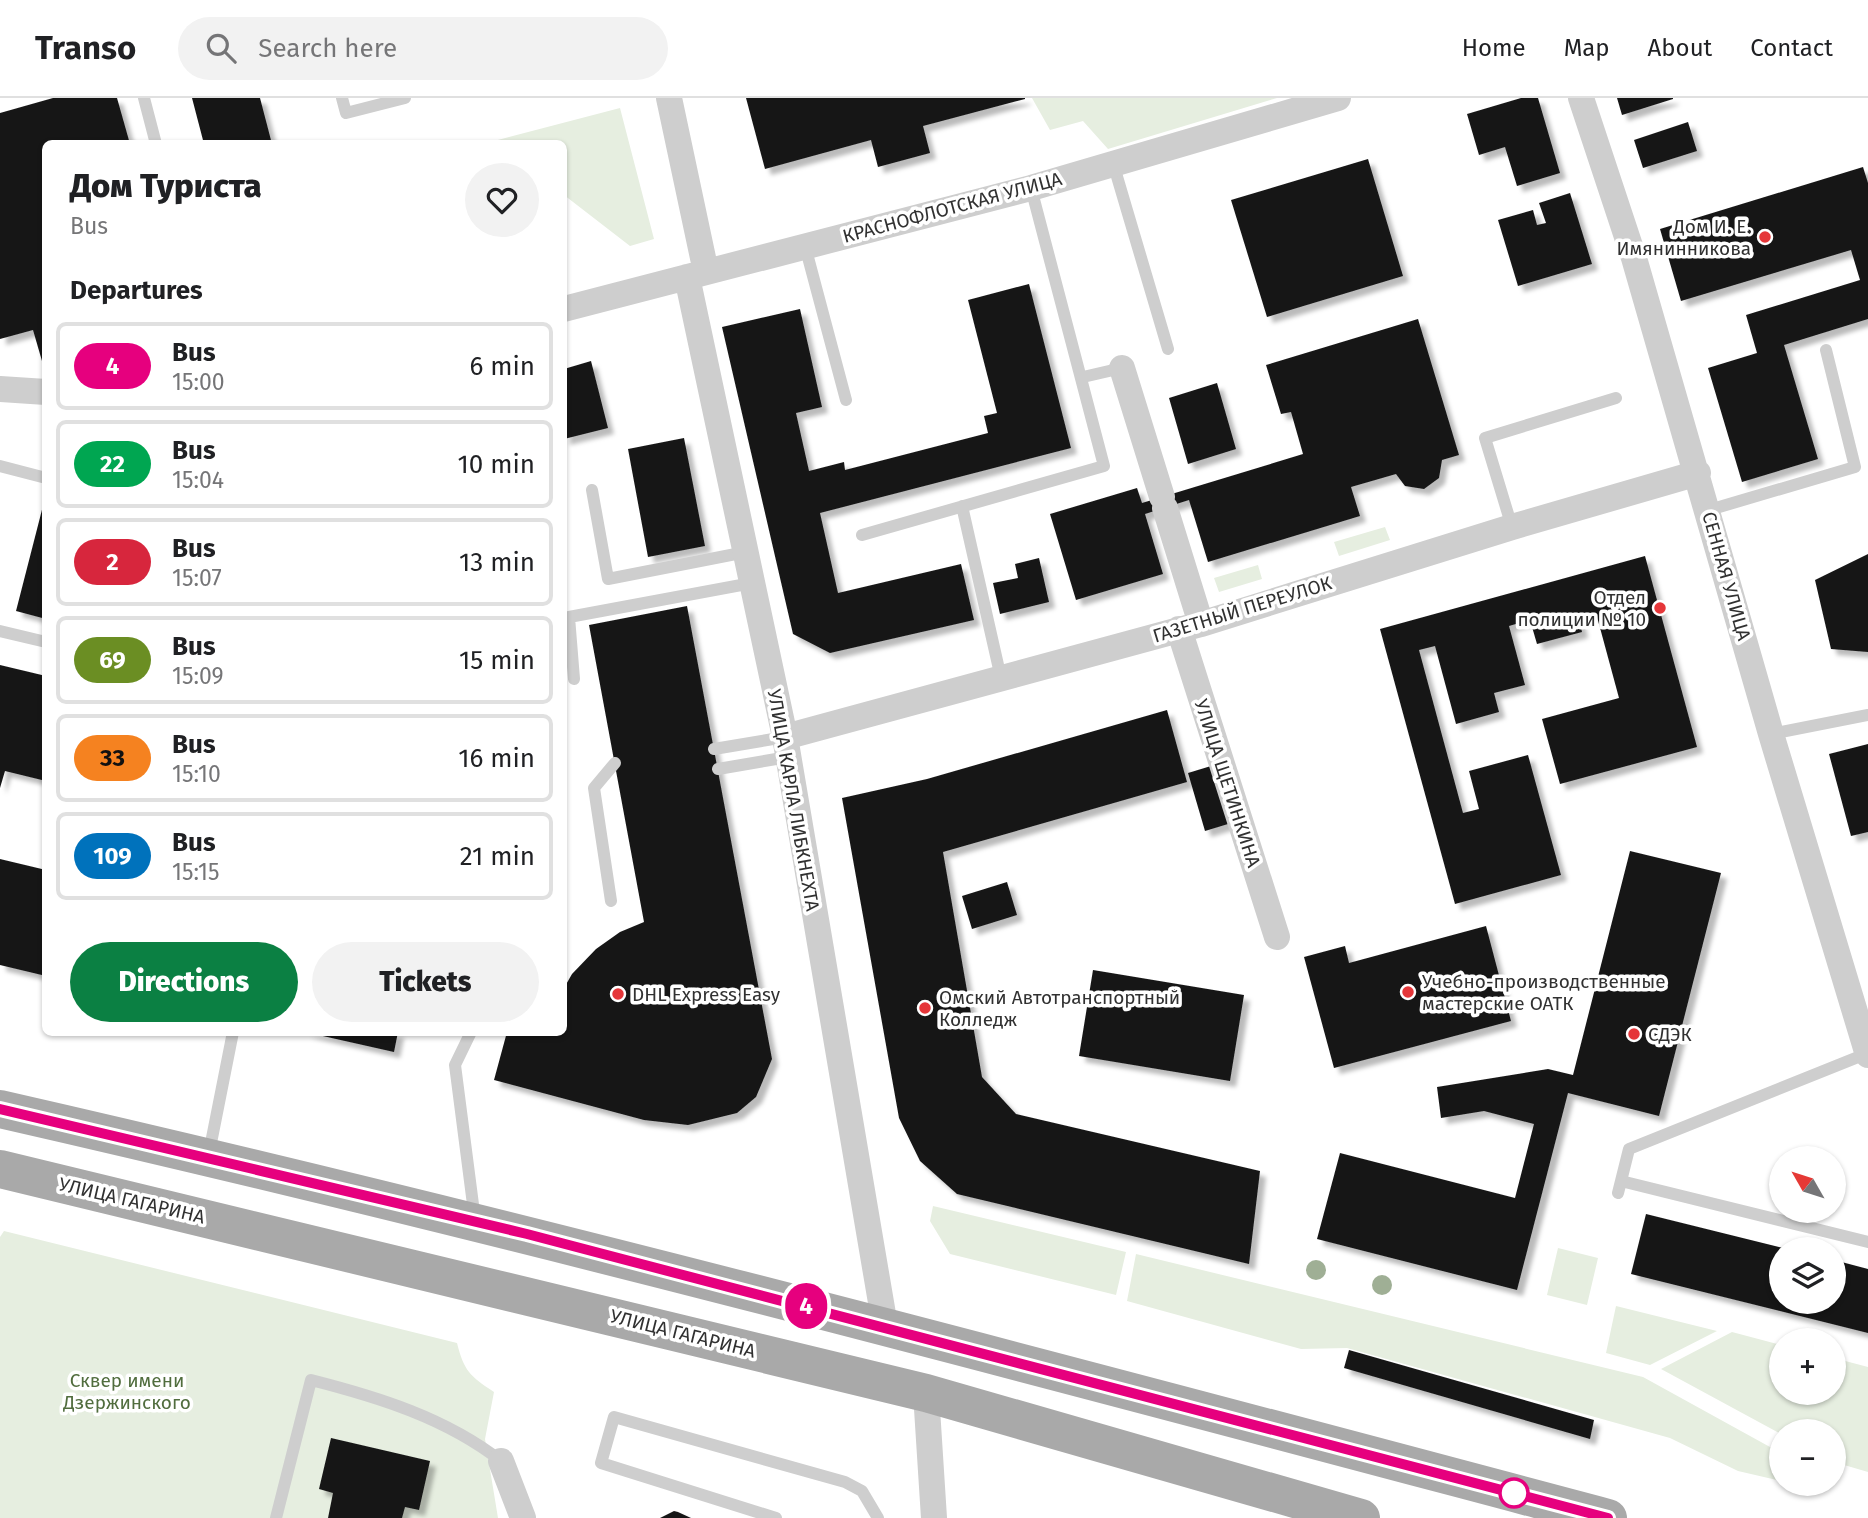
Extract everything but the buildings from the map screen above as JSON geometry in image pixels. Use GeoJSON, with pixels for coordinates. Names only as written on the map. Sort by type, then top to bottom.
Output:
{"type":"FeatureCollection","features":[{"type":"Feature","properties":{"kind":"main road"},"geometry":{"type":"LineString","coordinates":[[0,1109],[475,1222],[885,1326],[1608,1518]]}},
{"type":"Feature","properties":{"kind":"main road","name":"УЛИЦА ГАГАРИНА"},"geometry":{"type":"LineString","coordinates":[[0,1169],[926,1393],[1361,1518]]}},
{"type":"Feature","properties":{"kind":"street","name":"УЛИЦА КАРЛА ЛИБКНЕХТА"},"geometry":{"type":"LineString","coordinates":[[669,98],[697,275],[746,552],[786,747],[885,1326]]}},
{"type":"Feature","properties":{"kind":"street","name":"КРАСНОФЛОТСКАЯ УЛИЦА"},"geometry":{"type":"LineString","coordinates":[[567,308],[1031,188],[1339,98]]}},
{"type":"Feature","properties":{"kind":"street","name":"СЕННАЯ УЛИЦА"},"geometry":{"type":"LineString","coordinates":[[1581,98],[1634,258],[1709,510],[1771,734],[1868,1054]]}},
{"type":"Feature","properties":{"kind":"street","name":"УЛИЦА ЩЕТИНКИНА"},"geometry":{"type":"LineString","coordinates":[[1122,368],[1163,503],[1190,626],[1277,937]]}},
{"type":"Feature","properties":{"kind":"street"},"geometry":{"type":"LineString","coordinates":[[0,389],[42,392]]}},
{"type":"Feature","properties":{"kind":"street","name":"ГАЗЕТНЫЙ ПЕРЕУЛОК"},"geometry":{"type":"LineString","coordinates":[[786,747],[1001,678],[1190,626],[1698,473]]}},
{"type":"Feature","properties":{"kind":"street"},"geometry":{"type":"LineString","coordinates":[[926,1393],[934,1518]]}},
{"type":"Feature","properties":{"kind":"street"},"geometry":{"type":"LineString","coordinates":[[501,1461],[523,1518]]}},
{"type":"Feature","properties":{"kind":"lane"},"geometry":{"type":"LineString","coordinates":[[144,98],[155,140]]}},
{"type":"Feature","properties":{"kind":"lane"},"geometry":{"type":"LineString","coordinates":[[342,98],[346,113],[405,98]]}},
{"type":"Feature","properties":{"kind":"lane"},"geometry":{"type":"LineString","coordinates":[[1113,163],[1168,349]]}},
{"type":"Feature","properties":{"kind":"lane"},"geometry":{"type":"LineString","coordinates":[[862,535],[1104,466],[1083,377],[1031,188]]}},
{"type":"Feature","properties":{"kind":"lane"},"geometry":{"type":"LineString","coordinates":[[805,246],[846,400]]}},
{"type":"Feature","properties":{"kind":"lane"},"geometry":{"type":"LineString","coordinates":[[1709,510],[1855,467],[1826,350]]}},
{"type":"Feature","properties":{"kind":"lane"},"geometry":{"type":"LineString","coordinates":[[1083,377],[1122,368]]}},
{"type":"Feature","properties":{"kind":"lane"},"geometry":{"type":"LineString","coordinates":[[1512,527],[1485,438],[1616,398]]}},
{"type":"Feature","properties":{"kind":"lane"},"geometry":{"type":"LineString","coordinates":[[0,466],[42,477]]}},
{"type":"Feature","properties":{"kind":"lane"},"geometry":{"type":"LineString","coordinates":[[592,490],[608,579],[746,552]]}},
{"type":"Feature","properties":{"kind":"lane"},"geometry":{"type":"LineString","coordinates":[[962,506],[1001,678]]}},
{"type":"Feature","properties":{"kind":"lane"},"geometry":{"type":"LineString","coordinates":[[574,679],[569,617],[752,583]]}},
{"type":"Feature","properties":{"kind":"lane"},"geometry":{"type":"LineString","coordinates":[[0,631],[42,641]]}},
{"type":"Feature","properties":{"kind":"lane"},"geometry":{"type":"LineString","coordinates":[[1771,734],[1868,715]]}},
{"type":"Feature","properties":{"kind":"lane"},"geometry":{"type":"LineString","coordinates":[[714,748],[786,747]]}},
{"type":"Feature","properties":{"kind":"lane"},"geometry":{"type":"LineString","coordinates":[[718,769],[786,747]]}},
{"type":"Feature","properties":{"kind":"lane"},"geometry":{"type":"LineString","coordinates":[[611,901],[594,788],[615,763]]}},
{"type":"Feature","properties":{"kind":"lane"},"geometry":{"type":"LineString","coordinates":[[208,1157],[232,1036]]}},
{"type":"Feature","properties":{"kind":"lane"},"geometry":{"type":"LineString","coordinates":[[469,1036],[455,1065],[475,1222]]}},
{"type":"Feature","properties":{"kind":"lane"},"geometry":{"type":"LineString","coordinates":[[1868,1054],[1629,1149],[1620,1187],[1868,1242]]}},
{"type":"Feature","properties":{"kind":"lane"},"geometry":{"type":"LineString","coordinates":[[276,1518],[312,1380],[360,1392],[454,1428],[501,1461]]}},
{"type":"Feature","properties":{"kind":"lane"},"geometry":{"type":"LineString","coordinates":[[776,1518],[601,1463],[614,1417],[845,1482],[862,1491],[878,1518]]}},
{"type":"Feature","properties":{"kind":"green space"},"geometry":{"type":"Polygon","coordinates":[[[1032,98],[1277,98],[1108,149],[1083,121],[1050,130],[1032,98]]]}},
{"type":"Feature","properties":{"kind":"green space"},"geometry":{"type":"Polygon","coordinates":[[[620,108],[654,239],[630,246],[567,197],[567,140],[498,140],[620,108]]]}},
{"type":"Feature","properties":{"kind":"green space"},"geometry":{"type":"Polygon","coordinates":[[[1385,527],[1390,540],[1339,556],[1334,542],[1385,527]]]}},
{"type":"Feature","properties":{"kind":"green space"},"geometry":{"type":"Polygon","coordinates":[[[1258,565],[1262,579],[1219,592],[1214,578],[1258,565]]]}},
{"type":"Feature","properties":{"kind":"green space"},"geometry":{"type":"Polygon","coordinates":[[[933,1206],[1126,1252],[1116,1295],[950,1254],[930,1221],[933,1206]]]}},
{"type":"Feature","properties":{"kind":"green space","name":"Сквер имени Дзержинского"},"geometry":{"type":"Polygon","coordinates":[[[4,1231],[457,1343],[469,1372],[494,1392],[485,1439],[498,1518],[0,1518],[0,1237],[4,1231]]]}},
{"type":"Feature","properties":{"kind":"green space"},"geometry":{"type":"Polygon","coordinates":[[[1558,1248],[1598,1258],[1587,1305],[1547,1295],[1558,1248]]]}},
{"type":"Feature","properties":{"kind":"green space"},"geometry":{"type":"Polygon","coordinates":[[[1136,1254],[1643,1377],[1769,1446],[1769,1478],[1738,1471],[1670,1438],[1347,1348],[1301,1349],[1127,1301],[1136,1254]]]}},
{"type":"Feature","properties":{"kind":"green space"},"geometry":{"type":"Polygon","coordinates":[[[1616,1306],[1717,1331],[1650,1365],[1606,1353],[1616,1306]]]}},
{"type":"Feature","properties":{"kind":"green space"},"geometry":{"type":"Polygon","coordinates":[[[1732,1332],[1769,1342],[1769,1405],[1846,1405],[1846,1361],[1868,1367],[1868,1472],[1846,1466],[1846,1419],[1769,1419],[1769,1428],[1661,1369],[1732,1332]]]}},
{"type":"Feature","properties":{"kind":"bus line","name":"4"},"geometry":{"type":"LineString","coordinates":[[0,1109],[527,1234],[1608,1518]]}},
{"type":"Feature","properties":{"kind":"place","name":"Дом И. Е. Имянинникова"},"geometry":{"type":"Point","coordinates":[1765,237]}},
{"type":"Feature","properties":{"kind":"place","name":"Отдел полиции № 10"},"geometry":{"type":"Point","coordinates":[1660,608]}},
{"type":"Feature","properties":{"kind":"place","name":"Учебно-производственные мастерские ОАТК"},"geometry":{"type":"Point","coordinates":[1408,992]}},
{"type":"Feature","properties":{"kind":"place","name":"DHL Express Easy"},"geometry":{"type":"Point","coordinates":[618,994]}},
{"type":"Feature","properties":{"kind":"place","name":"Омский Автотранспортный Колледж"},"geometry":{"type":"Point","coordinates":[925,1008]}},
{"type":"Feature","properties":{"kind":"place","name":"СДЭК"},"geometry":{"type":"Point","coordinates":[1634,1034]}}]}
